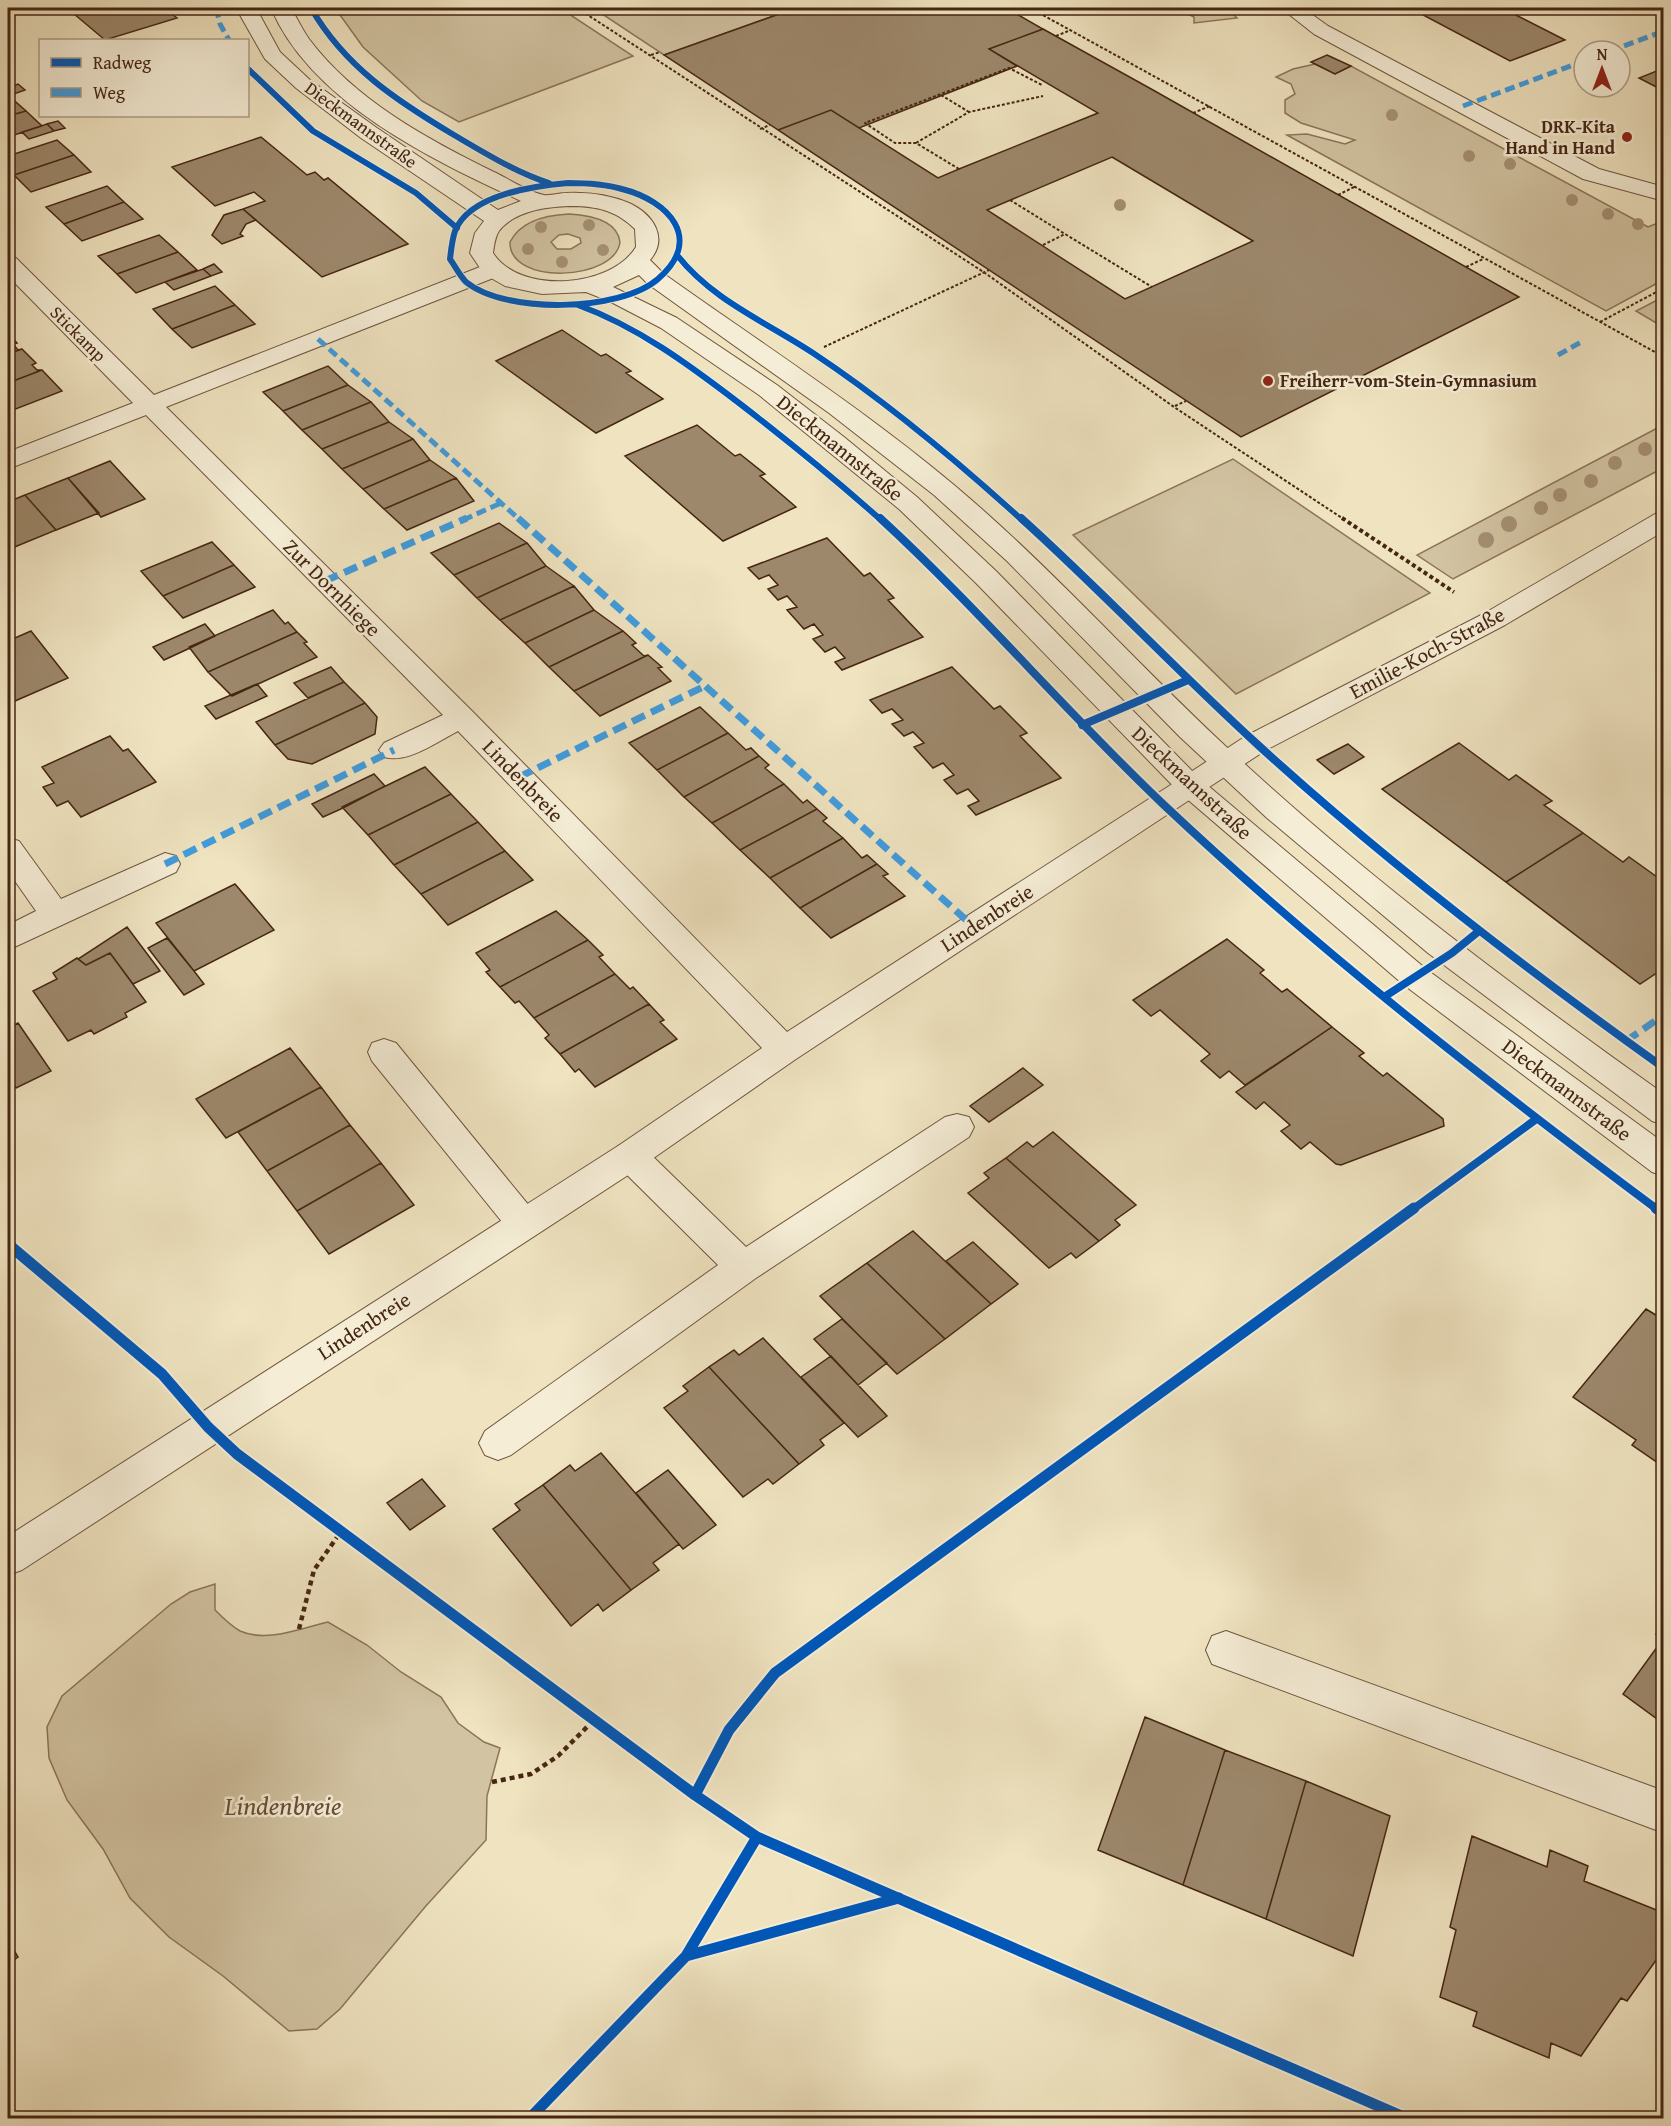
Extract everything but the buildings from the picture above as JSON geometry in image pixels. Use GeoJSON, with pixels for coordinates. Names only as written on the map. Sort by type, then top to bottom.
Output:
{"type":"FeatureCollection","features":[{"type":"Feature","properties":{"kind":"street","name":"Dieckmannstraße"},"geometry":{"type":"LineString","coordinates":[[246,8],[261,39],[272,55],[303,84],[498,220]]}},
{"type":"Feature","properties":{"kind":"street","name":"Dieckmannstraße"},"geometry":{"type":"LineString","coordinates":[[281,8],[309,54],[360,100],[457,162],[541,202]]}},
{"type":"Feature","properties":{"kind":"street"},"geometry":{"type":"LineString","coordinates":[[1291,8],[1321,30],[1591,174],[1664,194]]}},
{"type":"Feature","properties":{"kind":"street","name":"Dieckmannstraße"},"geometry":{"type":"LineString","coordinates":[[582,200],[608,204],[630,213],[642,223],[649,236],[647,249],[639,262],[619,276],[590,286],[558,289],[528,286],[493,270],[484,258],[481,245],[486,232],[498,220],[517,209],[541,202],[582,200]]}},
{"type":"Feature","properties":{"kind":"street","name":"Dieckmannstraße"},"geometry":{"type":"LineString","coordinates":[[639,262],[656,279],[781,367],[944,490],[1049,588],[1225,763],[1406,917],[1580,1053],[1664,1112]]}},
{"type":"Feature","properties":{"kind":"street","name":"Stickamp"},"geometry":{"type":"LineString","coordinates":[[8,263],[148,405]]}},
{"type":"Feature","properties":{"kind":"street"},"geometry":{"type":"LineString","coordinates":[[8,461],[493,270]]}},
{"type":"Feature","properties":{"kind":"street","name":"Dieckmannstraße"},"geometry":{"type":"LineString","coordinates":[[590,286],[619,297],[669,323],[768,390],[881,480],[986,577],[1190,786],[1415,977],[1664,1162]]}},
{"type":"Feature","properties":{"kind":"street","name":"Zur Dornhiege"},"geometry":{"type":"LineString","coordinates":[[148,405],[462,718]]}},
{"type":"Feature","properties":{"kind":"street","name":"Emilie-Koch-Straße"},"geometry":{"type":"LineString","coordinates":[[1190,786],[1256,743],[1495,618],[1664,520]]}},
{"type":"Feature","properties":{"kind":"street"},"geometry":{"type":"LineString","coordinates":[[394,750],[462,718]]}},
{"type":"Feature","properties":{"kind":"street","name":"Lindenbreie"},"geometry":{"type":"LineString","coordinates":[[462,718],[784,1050]]}},
{"type":"Feature","properties":{"kind":"street","name":"Lindenbreie"},"geometry":{"type":"LineString","coordinates":[[8,1557],[630,1156],[784,1050],[1190,786]]}},
{"type":"Feature","properties":{"kind":"street"},"geometry":{"type":"LineString","coordinates":[[8,849],[56,915]]}},
{"type":"Feature","properties":{"kind":"street"},"geometry":{"type":"LineString","coordinates":[[8,938],[165,864]]}},
{"type":"Feature","properties":{"kind":"street"},"geometry":{"type":"LineString","coordinates":[[384,1052],[523,1223]]}},
{"type":"Feature","properties":{"kind":"street"},"geometry":{"type":"LineString","coordinates":[[498,1443],[743,1267],[957,1127]]}},
{"type":"Feature","properties":{"kind":"street"},"geometry":{"type":"LineString","coordinates":[[630,1156],[743,1267]]}},
{"type":"Feature","properties":{"kind":"street"},"geometry":{"type":"LineString","coordinates":[[1226,1650],[1664,1812]]}},
{"type":"Feature","properties":{"kind":"path"},"geometry":{"type":"LineString","coordinates":[[578,8],[759,129],[987,272],[1174,407],[1495,618]]}},
{"type":"Feature","properties":{"kind":"path"},"geometry":{"type":"LineString","coordinates":[[1030,8],[1072,29],[1664,357]]}},
{"type":"Feature","properties":{"kind":"path"},"geometry":{"type":"LineString","coordinates":[[1056,36],[1072,29]]}},
{"type":"Feature","properties":{"kind":"path"},"geometry":{"type":"LineString","coordinates":[[651,56],[660,52]]}},
{"type":"Feature","properties":{"kind":"path"},"geometry":{"type":"LineString","coordinates":[[1042,85],[1009,68],[865,123],[895,143],[916,143],[969,112],[1043,96]]}},
{"type":"Feature","properties":{"kind":"path"},"geometry":{"type":"LineString","coordinates":[[940,94],[969,112]]}},
{"type":"Feature","properties":{"kind":"path"},"geometry":{"type":"LineString","coordinates":[[1193,113],[1210,106]]}},
{"type":"Feature","properties":{"kind":"path"},"geometry":{"type":"LineString","coordinates":[[759,129],[770,125]]}},
{"type":"Feature","properties":{"kind":"path"},"geometry":{"type":"LineString","coordinates":[[916,143],[960,169]]}},
{"type":"Feature","properties":{"kind":"path"},"geometry":{"type":"LineString","coordinates":[[1338,195],[1355,187]]}},
{"type":"Feature","properties":{"kind":"path"},"geometry":{"type":"LineString","coordinates":[[1010,200],[1152,287]]}},
{"type":"Feature","properties":{"kind":"path"},"geometry":{"type":"LineString","coordinates":[[1043,245],[1065,234]]}},
{"type":"Feature","properties":{"kind":"path"},"geometry":{"type":"LineString","coordinates":[[1466,267],[1484,259]]}},
{"type":"Feature","properties":{"kind":"path"},"geometry":{"type":"LineString","coordinates":[[823,348],[987,272]]}},
{"type":"Feature","properties":{"kind":"path"},"geometry":{"type":"LineString","coordinates":[[1599,322],[1664,288]]}},
{"type":"Feature","properties":{"kind":"path"},"geometry":{"type":"LineString","coordinates":[[1174,407],[1186,401]]}},
{"type":"Feature","properties":{"kind":"path"},"geometry":{"type":"LineString","coordinates":[[299,1629],[314,1570],[340,1533]]}},
{"type":"Feature","properties":{"kind":"path"},"geometry":{"type":"LineString","coordinates":[[492,1782],[531,1774],[558,1756],[594,1720]]}},
{"type":"Feature","properties":{"kind":"green space"},"geometry":{"type":"Polygon","coordinates":[[[335,8],[560,8],[633,56],[459,122],[422,101],[363,47],[335,8]]]}},
{"type":"Feature","properties":{"kind":"green space"},"geometry":{"type":"Polygon","coordinates":[[[593,8],[796,8],[664,55],[593,8]]]}},
{"type":"Feature","properties":{"kind":"green space"},"geometry":{"type":"Polygon","coordinates":[[[1175,8],[1227,8],[1237,18],[1194,23],[1194,17],[1175,8]]]}},
{"type":"Feature","properties":{"kind":"green space"},"geometry":{"type":"Polygon","coordinates":[[[1315,64],[1335,74],[1351,66],[1648,227],[1663,221],[1663,280],[1606,311],[1287,135],[1307,134],[1345,144],[1355,140],[1301,123],[1285,113],[1285,100],[1295,94],[1291,84],[1276,77],[1293,69],[1315,64]]]}},
{"type":"Feature","properties":{"kind":"green space"},"geometry":{"type":"Polygon","coordinates":[[[584,216],[607,223],[618,234],[620,242],[614,255],[601,265],[583,271],[563,273],[543,272],[526,266],[514,256],[510,242],[521,228],[544,217],[584,216]],[[568,234],[559,235],[551,242],[557,249],[571,249],[581,243],[580,238],[568,234]]]}},
{"type":"Feature","properties":{"kind":"green space"},"geometry":{"type":"Polygon","coordinates":[[[1663,297],[1663,327],[1636,311],[1663,297]]]}},
{"type":"Feature","properties":{"kind":"green space"},"geometry":{"type":"Polygon","coordinates":[[[1663,425],[1663,468],[1453,579],[1417,555],[1663,425]]]}},
{"type":"Feature","properties":{"kind":"green space"},"geometry":{"type":"Polygon","coordinates":[[[1233,459],[1430,593],[1236,694],[1073,535],[1233,459]]]}},
{"type":"Feature","properties":{"kind":"green space","name":"Lindenbreie"},"geometry":{"type":"Polygon","coordinates":[[[215,1584],[215,1610],[240,1631],[261,1636],[273,1635],[328,1622],[367,1645],[401,1672],[441,1697],[458,1723],[484,1742],[500,1748],[487,1796],[486,1840],[425,1907],[340,2009],[317,2029],[289,2031],[223,1976],[169,1937],[130,1898],[103,1849],[67,1800],[49,1758],[47,1727],[62,1696],[171,1604],[190,1592],[215,1584]]]}},
{"type":"Feature","properties":{"kind":"marked path"},"geometry":{"type":"LineString","coordinates":[[216,8],[220,24],[228,39]]}},
{"type":"Feature","properties":{"kind":"marked path"},"geometry":{"type":"LineString","coordinates":[[1632,43],[1664,31]]}},
{"type":"Feature","properties":{"kind":"marked path"},"geometry":{"type":"LineString","coordinates":[[1463,106],[1572,65]]}},
{"type":"Feature","properties":{"kind":"marked path"},"geometry":{"type":"LineString","coordinates":[[318,339],[974,927]]}},
{"type":"Feature","properties":{"kind":"marked path"},"geometry":{"type":"LineString","coordinates":[[1558,355],[1583,341]]}},
{"type":"Feature","properties":{"kind":"marked path"},"geometry":{"type":"LineString","coordinates":[[325,581],[501,503]]}},
{"type":"Feature","properties":{"kind":"marked path"},"geometry":{"type":"LineString","coordinates":[[519,777],[705,686]]}},
{"type":"Feature","properties":{"kind":"marked path"},"geometry":{"type":"LineString","coordinates":[[165,864],[394,750]]}},
{"type":"Feature","properties":{"kind":"marked path"},"geometry":{"type":"LineString","coordinates":[[1626,1041],[1664,1015]]}},
{"type":"Feature","properties":{"kind":"cycle path"},"geometry":{"type":"LineString","coordinates":[[311,8],[338,49],[393,97],[501,162],[549,183]]}},
{"type":"Feature","properties":{"kind":"cycle path"},"geometry":{"type":"LineString","coordinates":[[249,70],[313,131],[416,193],[445,215],[457,228]]}},
{"type":"Feature","properties":{"kind":"cycle path"},"geometry":{"type":"LineString","coordinates":[[568,183],[609,186],[636,193],[660,206],[670,215],[678,228],[679,248],[678,253],[658,279],[624,296],[582,305],[538,305],[497,297],[466,282],[450,259],[455,231],[464,218],[476,208],[505,194],[568,183]]}},
{"type":"Feature","properties":{"kind":"cycle path"},"geometry":{"type":"LineString","coordinates":[[677,255],[702,282],[719,295],[831,365],[942,451],[1036,532],[1256,743],[1354,829],[1506,952],[1664,1068]]}},
{"type":"Feature","properties":{"kind":"cycle path"},"geometry":{"type":"LineString","coordinates":[[578,305],[621,323],[661,346],[718,387],[841,484],[934,570],[1095,737],[1220,858],[1343,965],[1406,1016],[1534,1117],[1664,1214]]}},
{"type":"Feature","properties":{"kind":"cycle path"},"geometry":{"type":"LineString","coordinates":[[1082,725],[1188,680]]}},
{"type":"Feature","properties":{"kind":"cycle path"},"geometry":{"type":"LineString","coordinates":[[1384,997],[1452,953],[1479,931]]}},
{"type":"Feature","properties":{"kind":"cycle path"},"geometry":{"type":"LineString","coordinates":[[695,1795],[729,1730],[775,1673],[1535,1120]]}},
{"type":"Feature","properties":{"kind":"cycle path"},"geometry":{"type":"LineString","coordinates":[[8,1244],[162,1374],[208,1427],[237,1454],[695,1795],[757,1837],[1406,2118]]}},
{"type":"Feature","properties":{"kind":"cycle path"},"geometry":{"type":"LineString","coordinates":[[686,1956],[757,1837]]}},
{"type":"Feature","properties":{"kind":"cycle path"},"geometry":{"type":"LineString","coordinates":[[530,2118],[686,1956],[899,1898]]}},
{"type":"Feature","properties":{"kind":"place","name":"DRK-Kita Hand in Hand"},"geometry":{"type":"Point","coordinates":[1627,137]}},
{"type":"Feature","properties":{"kind":"place","name":"Freiherr-vom-Stein-Gymnasium"},"geometry":{"type":"Point","coordinates":[1268,381]}}]}
